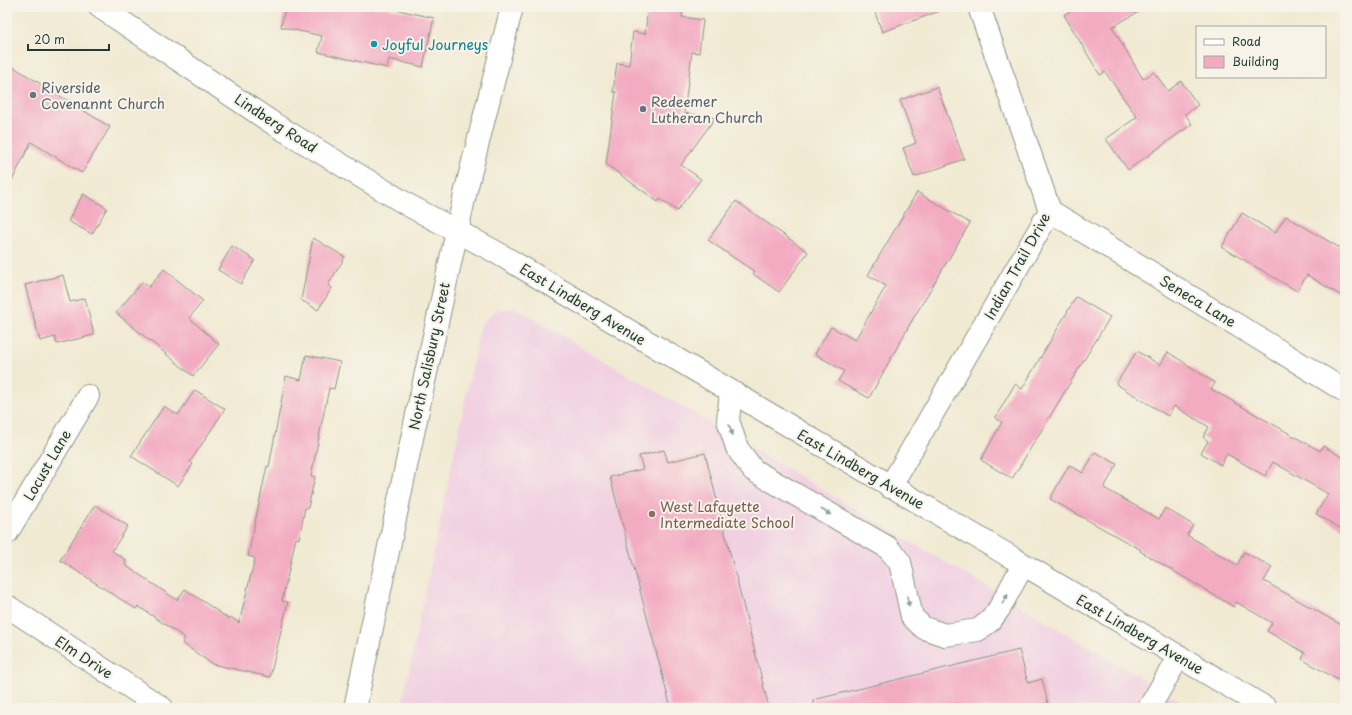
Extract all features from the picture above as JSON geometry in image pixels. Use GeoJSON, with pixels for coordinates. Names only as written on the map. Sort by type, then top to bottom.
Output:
{"type":"FeatureCollection","features":[{"type":"Feature","properties":{"kind":"street","name":"Lindberg Road"},"geometry":{"type":"LineString","coordinates":[[100,7],[274,124],[408,205],[456,231]]}},
{"type":"Feature","properties":{"kind":"street","name":"North Salisbury Street"},"geometry":{"type":"LineString","coordinates":[[356,708],[456,231],[512,7]]}},
{"type":"Feature","properties":{"kind":"street","name":"Indian Trail Drive"},"geometry":{"type":"LineString","coordinates":[[890,487],[1050,212],[979,7]]}},
{"type":"Feature","properties":{"kind":"street","name":"Seneca Lane"},"geometry":{"type":"LineString","coordinates":[[1050,212],[1345,391]]}},
{"type":"Feature","properties":{"kind":"street","name":"East Lindberg Avenue"},"geometry":{"type":"LineString","coordinates":[[456,231],[494,251],[890,487],[1266,708]]}},
{"type":"Feature","properties":{"kind":"street"},"geometry":{"type":"LineString","coordinates":[[731,392],[728,420],[737,448],[753,470],[887,547],[900,562],[912,617],[924,628],[945,635],[978,630],[990,621],[999,609],[1023,565]]}},
{"type":"Feature","properties":{"kind":"street","name":"Locust Lane"},"geometry":{"type":"LineString","coordinates":[[7,533],[88,396]]}},
{"type":"Feature","properties":{"kind":"street","name":"Elm Drive"},"geometry":{"type":"LineString","coordinates":[[7,606],[162,708]]}},
{"type":"Feature","properties":{"kind":"street"},"geometry":{"type":"LineString","coordinates":[[1149,708],[1179,656]]}},
{"type":"Feature","properties":{"kind":"shaded area","name":"West Lafayette Intermediate School"},"geometry":{"type":"Polygon","coordinates":[[[515,308],[1192,708],[401,708],[481,324],[497,310],[515,308]]]}},
{"type":"Feature","properties":{"kind":"building","name":"Joyful Journeys"},"geometry":{"type":"Polygon","coordinates":[[[285,7],[385,7],[434,18],[423,67],[389,59],[387,68],[318,52],[322,36],[281,27],[285,7]]]}},
{"type":"Feature","properties":{"kind":"building","name":"Redeemer Lutheran Church"},"geometry":{"type":"Polygon","coordinates":[[[648,7],[665,7],[683,10],[682,17],[703,20],[699,53],[692,52],[684,113],[715,118],[681,165],[701,179],[677,211],[660,199],[658,202],[606,164],[616,92],[613,92],[617,63],[629,65],[633,32],[645,34],[648,7]]]}},
{"type":"Feature","properties":{"kind":"building"},"geometry":{"type":"Polygon","coordinates":[[[873,7],[943,7],[943,10],[882,32],[873,7]]]}},
{"type":"Feature","properties":{"kind":"building"},"geometry":{"type":"Polygon","coordinates":[[[1077,7],[1147,7],[1112,27],[1143,79],[1154,72],[1168,91],[1181,81],[1198,105],[1185,114],[1192,124],[1128,170],[1106,139],[1137,117],[1105,72],[1100,75],[1064,15],[1077,7]]]}},
{"type":"Feature","properties":{"kind":"building","name":"Riverside Covenannt Church"},"geometry":{"type":"Polygon","coordinates":[[[7,63],[110,127],[82,173],[31,142],[7,191],[7,63]]]}},
{"type":"Feature","properties":{"kind":"building"},"geometry":{"type":"Polygon","coordinates":[[[937,87],[964,159],[914,177],[903,148],[916,143],[900,100],[937,87]]]}},
{"type":"Feature","properties":{"kind":"building"},"geometry":{"type":"Polygon","coordinates":[[[917,192],[970,223],[910,324],[869,398],[838,381],[844,371],[815,354],[831,327],[855,340],[886,286],[868,275],[917,192]]]}},
{"type":"Feature","properties":{"kind":"building"},"geometry":{"type":"Polygon","coordinates":[[[83,194],[107,208],[92,234],[68,221],[83,194]]]}},
{"type":"Feature","properties":{"kind":"building"},"geometry":{"type":"Polygon","coordinates":[[[736,201],[808,252],[779,292],[753,274],[755,272],[708,240],[736,201]]]}},
{"type":"Feature","properties":{"kind":"building"},"geometry":{"type":"Polygon","coordinates":[[[1242,213],[1275,233],[1286,216],[1345,251],[1345,298],[1307,275],[1297,291],[1222,247],[1242,213]]]}},
{"type":"Feature","properties":{"kind":"building"},"geometry":{"type":"Polygon","coordinates":[[[313,238],[345,257],[328,285],[332,288],[318,310],[301,300],[313,238]]]}},
{"type":"Feature","properties":{"kind":"building"},"geometry":{"type":"Polygon","coordinates":[[[232,246],[255,260],[241,284],[218,270],[232,246]]]}},
{"type":"Feature","properties":{"kind":"building"},"geometry":{"type":"Polygon","coordinates":[[[164,269],[203,301],[189,318],[219,344],[193,376],[116,313],[142,282],[149,287],[164,269]]]}},
{"type":"Feature","properties":{"kind":"building"},"geometry":{"type":"Polygon","coordinates":[[[63,275],[70,302],[85,298],[94,335],[57,344],[55,337],[40,341],[25,285],[63,275]]]}},
{"type":"Feature","properties":{"kind":"building"},"geometry":{"type":"Polygon","coordinates":[[[1076,297],[1110,317],[1012,479],[981,460],[1002,422],[995,418],[1015,384],[1022,389],[1076,297]]]}},
{"type":"Feature","properties":{"kind":"building"},"geometry":{"type":"Polygon","coordinates":[[[1137,351],[1160,365],[1168,352],[1215,383],[1211,389],[1320,451],[1323,446],[1345,459],[1345,531],[1316,514],[1328,494],[1273,462],[1265,476],[1227,454],[1221,465],[1201,453],[1208,441],[1203,437],[1209,427],[1174,406],[1168,416],[1116,384],[1137,351]]]}},
{"type":"Feature","properties":{"kind":"building"},"geometry":{"type":"Polygon","coordinates":[[[306,355],[340,362],[334,389],[329,388],[311,476],[315,477],[308,508],[305,508],[299,539],[296,538],[282,601],[288,602],[270,677],[212,664],[182,643],[185,638],[138,606],[136,609],[60,560],[95,505],[128,526],[112,551],[126,560],[125,565],[177,600],[185,589],[229,619],[231,617],[239,623],[255,558],[248,556],[267,466],[269,467],[286,376],[301,380],[306,355]]]}},
{"type":"Feature","properties":{"kind":"building"},"geometry":{"type":"Polygon","coordinates":[[[195,390],[225,409],[190,462],[193,464],[178,486],[131,456],[164,406],[178,415],[195,390]]]}},
{"type":"Feature","properties":{"kind":"building","name":"West Lafayette Intermediate School"},"geometry":{"type":"Polygon","coordinates":[[[664,450],[668,462],[705,453],[769,708],[671,708],[610,477],[643,469],[639,456],[664,450]]]}},
{"type":"Feature","properties":{"kind":"building"},"geometry":{"type":"Polygon","coordinates":[[[1095,452],[1117,464],[1104,488],[1159,519],[1165,508],[1193,525],[1187,535],[1237,565],[1244,552],[1272,567],[1264,581],[1345,627],[1345,684],[1302,659],[1305,653],[1267,631],[1272,623],[1236,602],[1234,607],[1140,551],[1141,550],[1050,499],[1069,465],[1083,473],[1095,452]]]}},
{"type":"Feature","properties":{"kind":"building"},"geometry":{"type":"Polygon","coordinates":[[[1019,650],[1028,683],[1042,679],[1049,708],[814,708],[813,700],[1019,650]]]}},
{"type":"Feature","properties":{"kind":"place","name":"Joyful Journeys"},"geometry":{"type":"Point","coordinates":[374,44]}},
{"type":"Feature","properties":{"kind":"place","name":"Riverside Covenannt Church"},"geometry":{"type":"Point","coordinates":[33,95]}},
{"type":"Feature","properties":{"kind":"place","name":"Redeemer Lutheran Church"},"geometry":{"type":"Point","coordinates":[643,109]}},
{"type":"Feature","properties":{"kind":"place","name":"West Lafayette Intermediate School"},"geometry":{"type":"Point","coordinates":[652,514]}}]}
